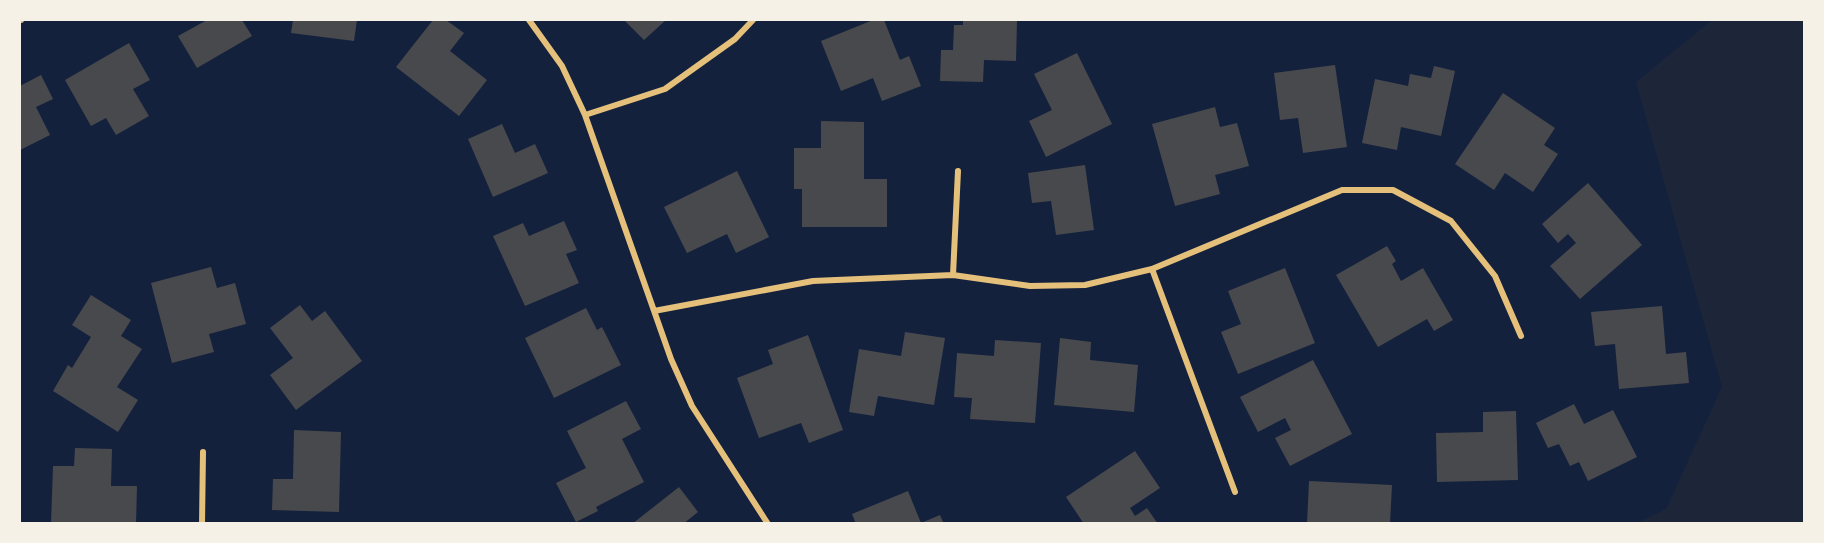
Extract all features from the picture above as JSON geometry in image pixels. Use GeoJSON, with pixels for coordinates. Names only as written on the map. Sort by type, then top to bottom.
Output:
{"type":"FeatureCollection","features":[{"type":"Feature","properties":{"kind":"street"},"geometry":{"type":"LineString","coordinates":[[528,20],[562,66],[585,115],[671,360],[692,406],[768,524]]}},
{"type":"Feature","properties":{"kind":"street"},"geometry":{"type":"LineString","coordinates":[[585,115],[665,89],[735,39],[753,20]]}},
{"type":"Feature","properties":{"kind":"street"},"geometry":{"type":"LineString","coordinates":[[953,275],[958,171]]}},
{"type":"Feature","properties":{"kind":"street"},"geometry":{"type":"LineString","coordinates":[[654,311],[813,281],[953,275],[1030,286],[1085,285],[1152,269],[1342,189],[1393,190],[1451,221],[1496,276],[1521,336]]}},
{"type":"Feature","properties":{"kind":"street"},"geometry":{"type":"LineString","coordinates":[[1152,269],[1234,492]]}},
{"type":"Feature","properties":{"kind":"street"},"geometry":{"type":"LineString","coordinates":[[202,524],[203,452]]}},
{"type":"Feature","properties":{"kind":"shaded area"},"geometry":{"type":"Polygon","coordinates":[[[1712,20],[1804,20],[1804,523],[1637,523],[1666,509],[1722,387],[1636,82],[1712,20]]]}},
{"type":"Feature","properties":{"kind":"building"},"geometry":{"type":"Polygon","coordinates":[[[207,20],[242,20],[252,36],[197,68],[178,36],[207,20]]]}},
{"type":"Feature","properties":{"kind":"building"},"geometry":{"type":"Polygon","coordinates":[[[293,20],[357,20],[354,41],[291,33],[293,20]]]}},
{"type":"Feature","properties":{"kind":"building"},"geometry":{"type":"Polygon","coordinates":[[[433,20],[446,20],[464,33],[450,51],[487,80],[459,116],[396,67],[433,20]]]}},
{"type":"Feature","properties":{"kind":"building"},"geometry":{"type":"Polygon","coordinates":[[[624,20],[666,20],[644,40],[624,20]]]}},
{"type":"Feature","properties":{"kind":"building"},"geometry":{"type":"Polygon","coordinates":[[[873,20],[884,20],[900,60],[909,56],[921,86],[882,101],[873,78],[841,91],[821,41],[873,20]]]}},
{"type":"Feature","properties":{"kind":"building"},"geometry":{"type":"Polygon","coordinates":[[[963,20],[1017,20],[1016,61],[984,60],[983,82],[940,81],[941,50],[953,50],[954,25],[963,25],[963,20]]]}},
{"type":"Feature","properties":{"kind":"building"},"geometry":{"type":"Polygon","coordinates":[[[129,43],[150,80],[133,89],[149,116],[116,135],[106,118],[91,126],[65,80],[129,43]]]}},
{"type":"Feature","properties":{"kind":"building"},"geometry":{"type":"Polygon","coordinates":[[[1077,53],[1112,124],[1046,157],[1029,121],[1052,110],[1034,74],[1077,53]]]}},
{"type":"Feature","properties":{"kind":"building"},"geometry":{"type":"Polygon","coordinates":[[[1335,65],[1347,147],[1303,153],[1298,118],[1280,120],[1274,73],[1335,65]]]}},
{"type":"Feature","properties":{"kind":"building"},"geometry":{"type":"Polygon","coordinates":[[[1434,66],[1455,71],[1441,136],[1401,127],[1397,150],[1362,143],[1375,79],[1408,86],[1410,74],[1431,78],[1434,66]]]}},
{"type":"Feature","properties":{"kind":"building"},"geometry":{"type":"Polygon","coordinates":[[[41,75],[53,99],[36,107],[50,135],[20,150],[20,86],[41,75]]]}},
{"type":"Feature","properties":{"kind":"building"},"geometry":{"type":"Polygon","coordinates":[[[1503,93],[1555,128],[1544,145],[1558,154],[1533,192],[1505,173],[1494,190],[1455,164],[1503,93]]]}},
{"type":"Feature","properties":{"kind":"building"},"geometry":{"type":"Polygon","coordinates":[[[1215,107],[1220,127],[1237,123],[1249,166],[1215,175],[1220,194],[1175,206],[1152,124],[1215,107]]]}},
{"type":"Feature","properties":{"kind":"building"},"geometry":{"type":"Polygon","coordinates":[[[821,121],[864,122],[864,179],[887,179],[887,227],[802,227],[802,189],[794,189],[794,148],[821,148],[821,121]]]}},
{"type":"Feature","properties":{"kind":"building"},"geometry":{"type":"Polygon","coordinates":[[[502,124],[515,153],[535,144],[548,173],[493,197],[468,139],[502,124]]]}},
{"type":"Feature","properties":{"kind":"building"},"geometry":{"type":"Polygon","coordinates":[[[1085,165],[1094,230],[1056,235],[1051,201],[1032,203],[1028,173],[1085,165]]]}},
{"type":"Feature","properties":{"kind":"building"},"geometry":{"type":"Polygon","coordinates":[[[737,171],[769,237],[736,253],[727,234],[687,253],[664,207],[737,171]]]}},
{"type":"Feature","properties":{"kind":"building"},"geometry":{"type":"Polygon","coordinates":[[[1588,183],[1642,245],[1580,299],[1550,266],[1576,243],[1568,234],[1558,243],[1542,224],[1588,183]]]}},
{"type":"Feature","properties":{"kind":"building"},"geometry":{"type":"Polygon","coordinates":[[[564,221],[577,250],[566,254],[579,283],[525,306],[493,236],[523,223],[529,236],[564,221]]]}},
{"type":"Feature","properties":{"kind":"building"},"geometry":{"type":"Polygon","coordinates":[[[1387,246],[1396,261],[1392,264],[1401,281],[1423,268],[1453,320],[1434,331],[1427,319],[1378,347],[1336,275],[1387,246]]]}},
{"type":"Feature","properties":{"kind":"building"},"geometry":{"type":"Polygon","coordinates":[[[211,267],[217,288],[235,283],[246,324],[209,334],[214,352],[172,363],[151,283],[211,267]]]}},
{"type":"Feature","properties":{"kind":"building"},"geometry":{"type":"Polygon","coordinates":[[[1285,268],[1315,343],[1238,374],[1221,332],[1241,324],[1228,291],[1285,268]]]}},
{"type":"Feature","properties":{"kind":"building"},"geometry":{"type":"Polygon","coordinates":[[[91,295],[131,320],[121,336],[142,349],[117,387],[138,400],[118,432],[53,391],[68,365],[72,368],[91,337],[72,325],[91,295]]]}},
{"type":"Feature","properties":{"kind":"building"},"geometry":{"type":"Polygon","coordinates":[[[300,305],[312,321],[325,311],[362,361],[296,410],[270,375],[293,358],[270,328],[300,305]]]}},
{"type":"Feature","properties":{"kind":"building"},"geometry":{"type":"Polygon","coordinates":[[[1662,306],[1666,354],[1686,352],[1689,383],[1619,389],[1615,344],[1595,346],[1591,312],[1662,306]]]}},
{"type":"Feature","properties":{"kind":"building"},"geometry":{"type":"Polygon","coordinates":[[[586,308],[597,330],[602,327],[621,365],[554,398],[525,338],[586,308]]]}},
{"type":"Feature","properties":{"kind":"building"},"geometry":{"type":"Polygon","coordinates":[[[905,332],[945,338],[934,405],[878,396],[874,416],[849,412],[859,349],[901,356],[905,332]]]}},
{"type":"Feature","properties":{"kind":"building"},"geometry":{"type":"Polygon","coordinates":[[[808,335],[843,430],[809,443],[801,423],[759,438],[737,378],[773,364],[768,350],[808,335]]]}},
{"type":"Feature","properties":{"kind":"building"},"geometry":{"type":"Polygon","coordinates":[[[1060,338],[1091,342],[1090,360],[1138,365],[1134,412],[1054,405],[1060,338]]]}},
{"type":"Feature","properties":{"kind":"building"},"geometry":{"type":"Polygon","coordinates":[[[995,340],[1041,343],[1035,423],[970,419],[972,398],[954,397],[957,353],[994,356],[995,340]]]}},
{"type":"Feature","properties":{"kind":"building"},"geometry":{"type":"Polygon","coordinates":[[[1313,360],[1352,434],[1290,466],[1275,438],[1291,430],[1285,418],[1258,432],[1240,397],[1313,360]]]}},
{"type":"Feature","properties":{"kind":"building"},"geometry":{"type":"Polygon","coordinates":[[[626,401],[641,429],[622,439],[644,482],[596,507],[598,511],[576,522],[556,483],[586,468],[567,431],[626,401]]]}},
{"type":"Feature","properties":{"kind":"building"},"geometry":{"type":"Polygon","coordinates":[[[1574,404],[1584,424],[1613,410],[1637,457],[1588,481],[1579,462],[1570,466],[1559,444],[1548,448],[1536,423],[1574,404]]]}},
{"type":"Feature","properties":{"kind":"building"},"geometry":{"type":"Polygon","coordinates":[[[1516,411],[1518,480],[1437,482],[1436,433],[1483,432],[1483,412],[1516,411]]]}},
{"type":"Feature","properties":{"kind":"building"},"geometry":{"type":"Polygon","coordinates":[[[294,430],[341,432],[339,512],[272,510],[273,479],[293,479],[294,430]]]}},
{"type":"Feature","properties":{"kind":"building"},"geometry":{"type":"Polygon","coordinates":[[[75,448],[112,449],[111,486],[137,486],[136,524],[51,524],[53,466],[74,466],[75,448]]]}},
{"type":"Feature","properties":{"kind":"building"},"geometry":{"type":"Polygon","coordinates":[[[1135,451],[1160,488],[1130,508],[1135,516],[1147,508],[1158,524],[1084,524],[1066,497],[1135,451]]]}},
{"type":"Feature","properties":{"kind":"building"},"geometry":{"type":"Polygon","coordinates":[[[1309,481],[1392,485],[1390,524],[1307,524],[1309,481]]]}},
{"type":"Feature","properties":{"kind":"building"},"geometry":{"type":"Polygon","coordinates":[[[679,487],[698,512],[683,524],[632,524],[679,487]]]}},
{"type":"Feature","properties":{"kind":"building"},"geometry":{"type":"Polygon","coordinates":[[[908,491],[921,523],[940,515],[944,524],[856,524],[852,514],[908,491]]]}}]}
